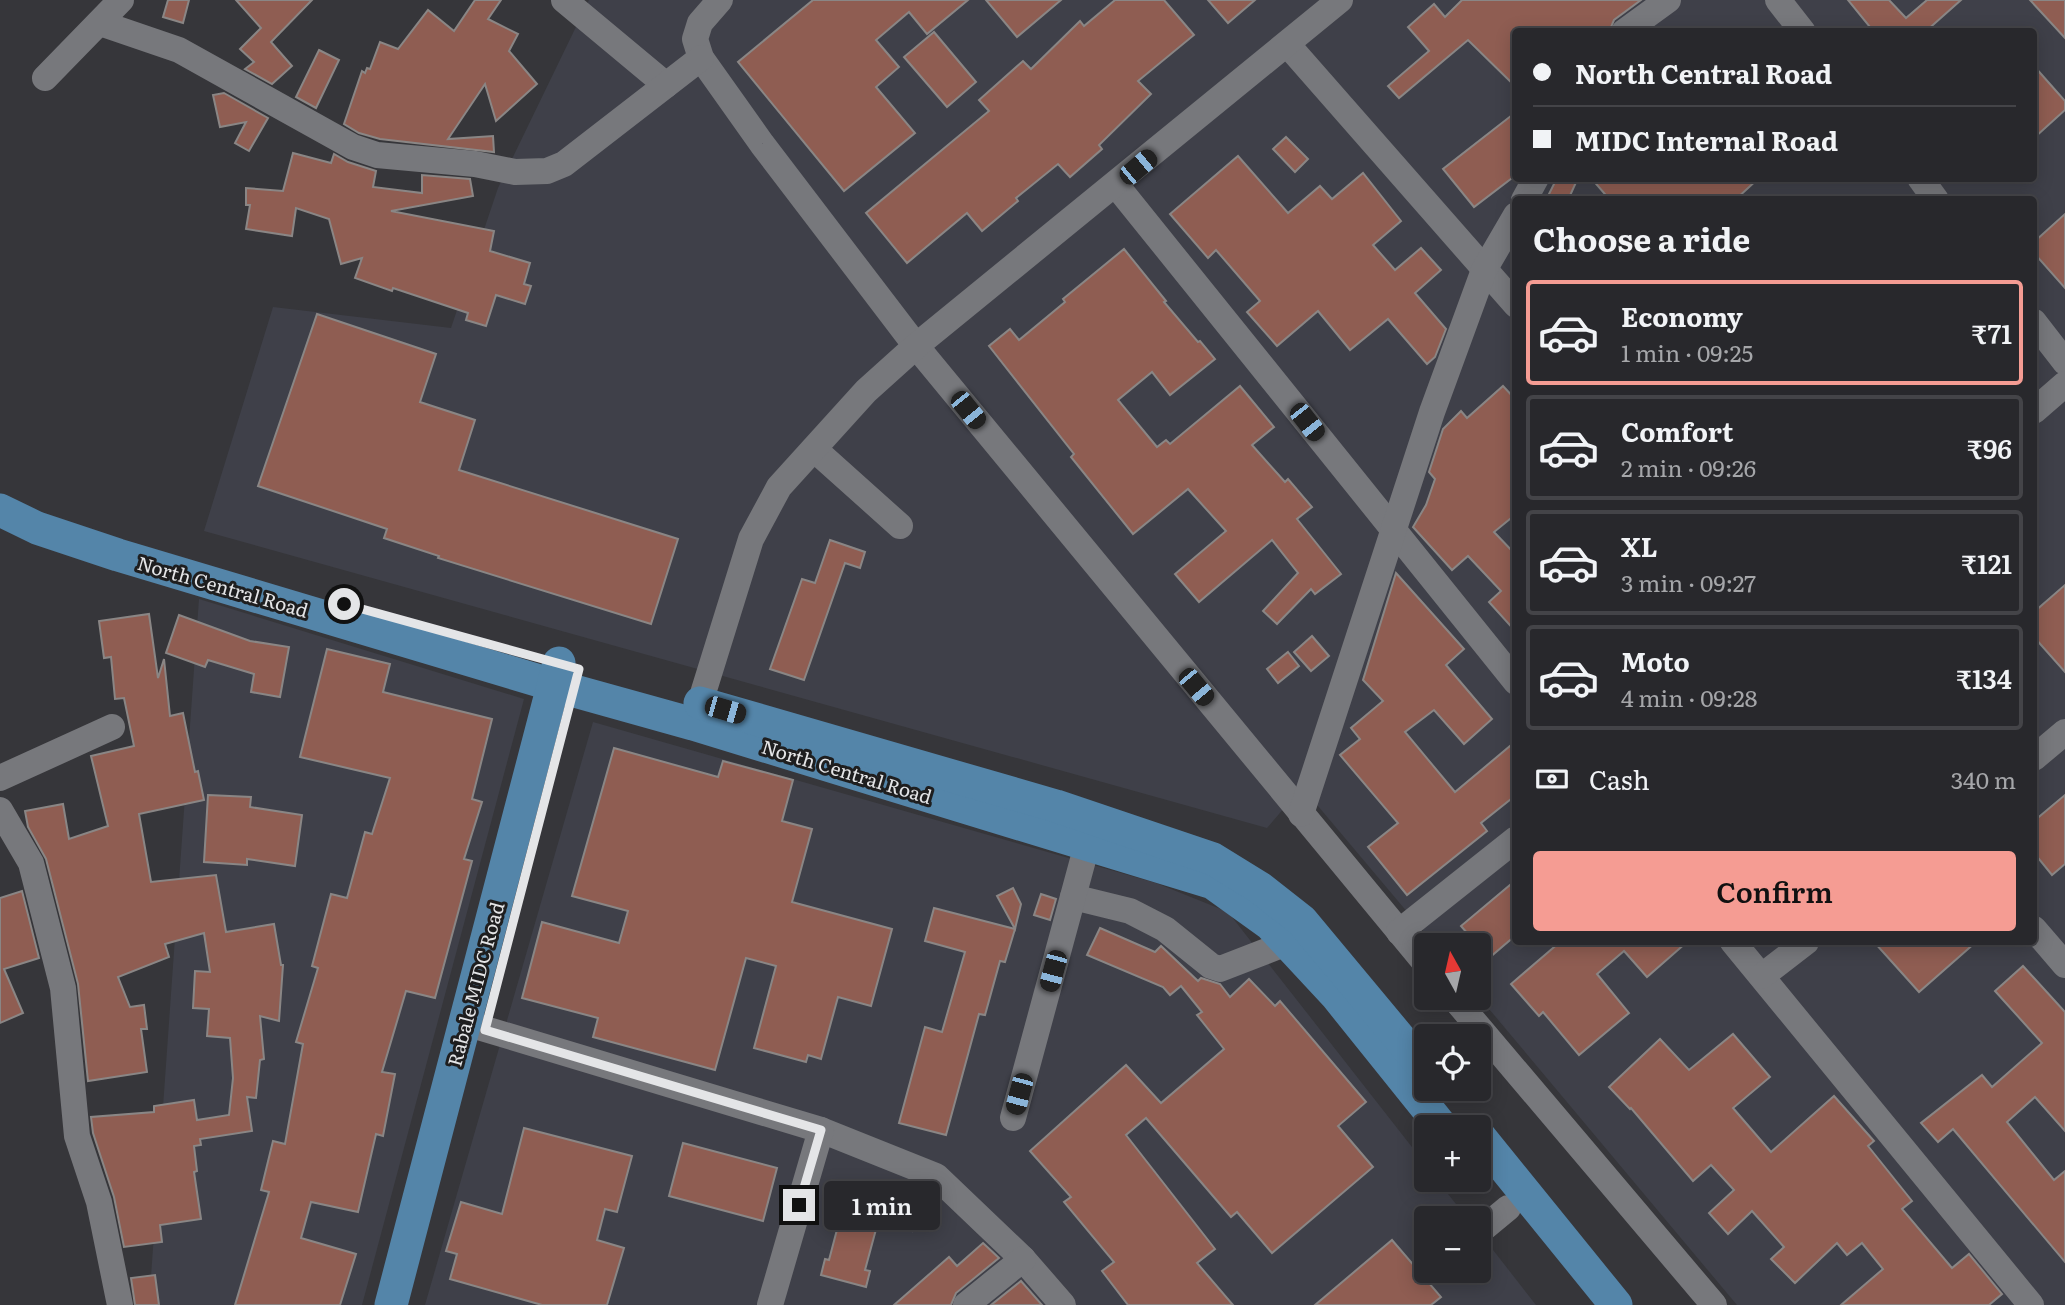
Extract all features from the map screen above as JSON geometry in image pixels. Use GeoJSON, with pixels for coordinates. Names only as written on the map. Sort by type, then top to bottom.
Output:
{"type":"FeatureCollection","features":[{"type":"Feature","properties":{"kind":"main road","name":"North Central Road"},"geometry":{"type":"LineString","coordinates":[[0,495],[39,513],[566,677]]}},
{"type":"Feature","properties":{"kind":"main road","name":"North Central Road"},"geometry":{"type":"LineString","coordinates":[[0,510],[37,528],[118,555],[696,714],[1056,806],[1213,859],[1260,888],[1302,921],[1414,1056]]}},
{"type":"Feature","properties":{"kind":"main road","name":"Rabale MIDC Road"},"geometry":{"type":"LineString","coordinates":[[410,1305],[475,1026],[566,677]]}},
{"type":"Feature","properties":{"kind":"main road","name":"North Central Road"},"geometry":{"type":"LineString","coordinates":[[696,714],[1087,845],[1213,883],[1270,924],[1336,995],[1432,1115]]}},
{"type":"Feature","properties":{"kind":"main road","name":"Rabale MIDC Road"},"geometry":{"type":"LineString","coordinates":[[390,1305],[475,1026]]}},
{"type":"Feature","properties":{"kind":"main road"},"geometry":{"type":"LineString","coordinates":[[1451,1101],[1462,1115]]}},
{"type":"Feature","properties":{"kind":"main road"},"geometry":{"type":"LineString","coordinates":[[1491,1151],[1616,1305]]}},
{"type":"Feature","properties":{"kind":"main road"},"geometry":{"type":"LineString","coordinates":[[1491,1187],[1586,1305]]}},
{"type":"Feature","properties":{"kind":"street"},"geometry":{"type":"LineString","coordinates":[[45,78],[121,0]]}},
{"type":"Feature","properties":{"kind":"street"},"geometry":{"type":"LineString","coordinates":[[564,0],[666,85]]}},
{"type":"Feature","properties":{"kind":"street"},"geometry":{"type":"LineString","coordinates":[[720,0],[700,23],[695,39],[701,58],[762,144],[916,346],[1414,950]]}},
{"type":"Feature","properties":{"kind":"street"},"geometry":{"type":"LineString","coordinates":[[696,714],[751,539],[779,488],[866,391],[916,346],[1340,0]]}},
{"type":"Feature","properties":{"kind":"street"},"geometry":{"type":"LineString","coordinates":[[1630,28],[1668,0]]}},
{"type":"Feature","properties":{"kind":"street"},"geometry":{"type":"LineString","coordinates":[[1778,0],[1800,28]]}},
{"type":"Feature","properties":{"kind":"street"},"geometry":{"type":"LineString","coordinates":[[100,23],[179,50],[353,147],[377,155],[475,164],[515,172],[535,173],[564,164],[701,58]]}},
{"type":"Feature","properties":{"kind":"street"},"geometry":{"type":"LineString","coordinates":[[1287,44],[1512,300]]}},
{"type":"Feature","properties":{"kind":"street"},"geometry":{"type":"LineString","coordinates":[[1116,185],[1512,677]]}},
{"type":"Feature","properties":{"kind":"street"},"geometry":{"type":"LineString","coordinates":[[1301,814],[1432,412],[1485,270],[1512,222]]}},
{"type":"Feature","properties":{"kind":"street"},"geometry":{"type":"LineString","coordinates":[[2037,326],[2065,362]]}},
{"type":"Feature","properties":{"kind":"street"},"geometry":{"type":"LineString","coordinates":[[2037,408],[2065,384]]}},
{"type":"Feature","properties":{"kind":"street"},"geometry":{"type":"LineString","coordinates":[[814,449],[900,526]]}},
{"type":"Feature","properties":{"kind":"street"},"geometry":{"type":"LineString","coordinates":[[0,778],[112,727]]}},
{"type":"Feature","properties":{"kind":"street"},"geometry":{"type":"LineString","coordinates":[[2037,755],[2065,732]]}},
{"type":"Feature","properties":{"kind":"street"},"geometry":{"type":"LineString","coordinates":[[0,810],[31,863],[63,988],[77,1136],[99,1202],[120,1305]]}},
{"type":"Feature","properties":{"kind":"street"},"geometry":{"type":"LineString","coordinates":[[1399,932],[1512,842]]}},
{"type":"Feature","properties":{"kind":"street"},"geometry":{"type":"LineString","coordinates":[[1013,1118],[1087,845]]}},
{"type":"Feature","properties":{"kind":"street"},"geometry":{"type":"LineString","coordinates":[[1073,897],[1130,911],[1165,929],[1211,967],[1220,969],[1287,943]]}},
{"type":"Feature","properties":{"kind":"street"},"geometry":{"type":"LineString","coordinates":[[2037,932],[2065,965]]}},
{"type":"Feature","properties":{"kind":"street"},"geometry":{"type":"LineString","coordinates":[[1736,945],[2031,1305]]}},
{"type":"Feature","properties":{"kind":"street"},"geometry":{"type":"LineString","coordinates":[[1762,976],[1802,945]]}},
{"type":"Feature","properties":{"kind":"street"},"geometry":{"type":"LineString","coordinates":[[1464,1010],[1714,1305]]}},
{"type":"Feature","properties":{"kind":"street"},"geometry":{"type":"LineString","coordinates":[[475,1026],[821,1130],[936,1176],[1023,1259],[1063,1305]]}},
{"type":"Feature","properties":{"kind":"street"},"geometry":{"type":"LineString","coordinates":[[770,1305],[821,1130]]}},
{"type":"Feature","properties":{"kind":"street"},"geometry":{"type":"LineString","coordinates":[[1491,1221],[1508,1208]]}},
{"type":"Feature","properties":{"kind":"street"},"geometry":{"type":"LineString","coordinates":[[966,1305],[1023,1259]]}},
{"type":"Feature","properties":{"kind":"shaded area"},"geometry":{"type":"Polygon","coordinates":[[[589,0],[2065,0],[2065,1305],[1737,1305],[1490,1010],[1491,933],[1425,933],[1302,787],[1267,828],[204,531],[273,307],[451,328],[498,188],[589,0]]]}},
{"type":"Feature","properties":{"kind":"shaded area"},"geometry":{"type":"Polygon","coordinates":[[[199,599],[524,699],[362,1305],[149,1305],[199,599]]]}},
{"type":"Feature","properties":{"kind":"shaded area"},"geometry":{"type":"Polygon","coordinates":[[[593,722],[1156,883],[1228,912],[1414,1150],[1414,1192],[1446,1192],[1458,1206],[1414,1206],[1414,1283],[1491,1283],[1491,1247],[1536,1305],[425,1305],[593,722]]]}},
{"type":"Feature","properties":{"kind":"building"},"geometry":{"type":"Polygon","coordinates":[[[168,0],[189,0],[183,23],[163,17],[168,0]]]}},
{"type":"Feature","properties":{"kind":"building"},"geometry":{"type":"Polygon","coordinates":[[[236,0],[312,0],[271,42],[292,66],[272,84],[245,69],[254,62],[240,49],[261,28],[236,0]]]}},
{"type":"Feature","properties":{"kind":"building"},"geometry":{"type":"Polygon","coordinates":[[[475,0],[501,0],[488,19],[518,34],[509,51],[537,84],[496,121],[485,84],[448,139],[493,136],[494,152],[380,139],[359,133],[344,124],[362,71],[365,73],[367,68],[370,69],[380,42],[398,49],[428,10],[454,31],[475,0]]]}},
{"type":"Feature","properties":{"kind":"building"},"geometry":{"type":"Polygon","coordinates":[[[813,0],[968,0],[927,34],[909,12],[876,40],[899,67],[876,87],[915,133],[844,191],[738,62],[813,0]]]}},
{"type":"Feature","properties":{"kind":"building"},"geometry":{"type":"Polygon","coordinates":[[[986,0],[1061,0],[1017,37],[986,0]]]}},
{"type":"Feature","properties":{"kind":"building"},"geometry":{"type":"Polygon","coordinates":[[[1115,0],[1164,0],[1194,35],[1138,81],[1151,94],[1099,145],[1102,149],[1070,177],[1058,164],[1016,198],[1018,201],[982,231],[967,213],[907,263],[866,213],[989,111],[979,100],[1023,61],[1031,69],[1080,21],[1084,26],[1115,0]]]}},
{"type":"Feature","properties":{"kind":"building"},"geometry":{"type":"Polygon","coordinates":[[[1208,0],[1255,0],[1228,23],[1208,0]]]}},
{"type":"Feature","properties":{"kind":"building"},"geometry":{"type":"Polygon","coordinates":[[[1462,0],[1641,0],[1614,20],[1611,28],[1512,28],[1512,83],[1468,40],[1399,98],[1388,86],[1429,51],[1408,27],[1434,4],[1445,17],[1462,0]]]}},
{"type":"Feature","properties":{"kind":"building"},"geometry":{"type":"Polygon","coordinates":[[[1848,0],[1889,0],[1906,18],[1927,0],[1961,0],[1930,28],[1871,28],[1848,0]]]}},
{"type":"Feature","properties":{"kind":"building"},"geometry":{"type":"Polygon","coordinates":[[[2030,0],[2065,0],[2065,38],[2030,0]]]}},
{"type":"Feature","properties":{"kind":"building"},"geometry":{"type":"Polygon","coordinates":[[[934,32],[976,82],[947,107],[904,57],[934,32]]]}},
{"type":"Feature","properties":{"kind":"building"},"geometry":{"type":"Polygon","coordinates":[[[319,50],[339,60],[316,108],[296,97],[319,50]]]}},
{"type":"Feature","properties":{"kind":"building"},"geometry":{"type":"Polygon","coordinates":[[[2037,69],[2065,101],[2065,110],[2037,135],[2037,69]]]}},
{"type":"Feature","properties":{"kind":"building"},"geometry":{"type":"Polygon","coordinates":[[[224,93],[268,118],[249,151],[235,143],[246,122],[220,127],[213,95],[224,93]]]}},
{"type":"Feature","properties":{"kind":"building"},"geometry":{"type":"Polygon","coordinates":[[[1512,115],[1512,178],[1474,207],[1443,169],[1512,115]]]}},
{"type":"Feature","properties":{"kind":"building"},"geometry":{"type":"Polygon","coordinates":[[[1286,137],[1308,159],[1295,172],[1273,149],[1286,137]]]}},
{"type":"Feature","properties":{"kind":"building"},"geometry":{"type":"Polygon","coordinates":[[[293,153],[331,163],[334,154],[348,162],[376,171],[373,187],[422,193],[422,175],[470,179],[473,196],[391,211],[494,231],[490,251],[530,263],[524,284],[531,286],[525,304],[496,295],[486,326],[466,320],[468,313],[355,278],[362,258],[341,264],[329,219],[296,208],[292,236],[246,229],[250,205],[246,205],[246,188],[283,191],[293,153]]]}},
{"type":"Feature","properties":{"kind":"building"},"geometry":{"type":"Polygon","coordinates":[[[1238,156],[1288,213],[1320,186],[1332,199],[1363,173],[1401,221],[1373,245],[1395,270],[1421,248],[1441,270],[1415,293],[1446,329],[1435,357],[1427,364],[1388,319],[1350,350],[1318,311],[1277,346],[1247,312],[1260,301],[1216,250],[1208,258],[1170,214],[1238,156]]]}},
{"type":"Feature","properties":{"kind":"building"},"geometry":{"type":"Polygon","coordinates":[[[1555,182],[1576,182],[1570,196],[1548,196],[1555,182]]]}},
{"type":"Feature","properties":{"kind":"building"},"geometry":{"type":"Polygon","coordinates":[[[1594,182],[1755,182],[1739,196],[1607,196],[1594,182]]]}},
{"type":"Feature","properties":{"kind":"building"},"geometry":{"type":"Polygon","coordinates":[[[2065,214],[2065,288],[2037,256],[2037,239],[2065,214]]]}},
{"type":"Feature","properties":{"kind":"building"},"geometry":{"type":"Polygon","coordinates":[[[1124,249],[1166,301],[1164,302],[1215,359],[1170,395],[1152,372],[1118,400],[1157,447],[1166,440],[1170,444],[1240,386],[1274,427],[1252,445],[1285,482],[1288,479],[1312,507],[1297,519],[1341,574],[1315,594],[1311,589],[1277,624],[1263,611],[1298,573],[1272,540],[1199,602],[1175,574],[1226,531],[1188,489],[1133,534],[1071,457],[1074,454],[989,346],[1010,329],[1019,340],[1065,302],[1063,299],[1124,249]]]}},
{"type":"Feature","properties":{"kind":"building"},"geometry":{"type":"Polygon","coordinates":[[[317,314],[436,354],[420,402],[475,420],[459,470],[678,539],[651,624],[438,558],[439,556],[384,538],[387,529],[258,486],[317,314]]]}},
{"type":"Feature","properties":{"kind":"building"},"geometry":{"type":"Polygon","coordinates":[[[1503,386],[1512,396],[1512,517],[1494,532],[1512,551],[1512,628],[1489,602],[1501,591],[1468,556],[1452,570],[1413,527],[1426,505],[1435,479],[1429,472],[1443,429],[1461,411],[1467,418],[1503,386]]]}},
{"type":"Feature","properties":{"kind":"building"},"geometry":{"type":"Polygon","coordinates":[[[830,540],[865,552],[860,568],[845,563],[804,680],[770,669],[802,579],[815,583],[830,540]]]}},
{"type":"Feature","properties":{"kind":"building"},"geometry":{"type":"Polygon","coordinates":[[[1396,573],[1464,649],[1446,665],[1492,719],[1464,744],[1434,710],[1405,732],[1455,792],[1512,744],[1512,798],[1481,823],[1487,831],[1407,895],[1368,847],[1398,823],[1340,755],[1360,739],[1351,728],[1383,701],[1363,680],[1396,573]]]}},
{"type":"Feature","properties":{"kind":"building"},"geometry":{"type":"Polygon","coordinates":[[[2065,585],[2065,672],[2037,640],[2037,609],[2065,585]]]}},
{"type":"Feature","properties":{"kind":"building"},"geometry":{"type":"Polygon","coordinates":[[[149,614],[158,678],[164,659],[170,716],[183,713],[195,772],[198,771],[204,800],[139,814],[151,882],[216,875],[226,932],[274,924],[283,965],[279,1021],[260,1016],[264,1059],[260,1060],[256,1098],[247,1097],[252,1131],[200,1139],[201,1145],[194,1146],[197,1171],[194,1172],[201,1219],[160,1225],[162,1242],[124,1247],[114,1197],[93,1133],[91,1117],[154,1112],[154,1106],[194,1100],[197,1120],[229,1115],[233,1078],[230,1038],[207,1036],[209,1009],[193,1008],[195,971],[210,972],[204,933],[165,944],[169,957],[118,977],[130,1007],[144,1005],[147,1029],[141,1029],[147,1072],[88,1081],[78,984],[46,859],[28,827],[25,811],[63,804],[69,839],[108,826],[91,756],[134,746],[124,698],[115,699],[111,657],[104,658],[99,621],[149,614]]]}},
{"type":"Feature","properties":{"kind":"building"},"geometry":{"type":"Polygon","coordinates":[[[179,615],[250,641],[289,647],[280,697],[251,692],[254,674],[208,660],[205,667],[166,653],[179,615]]]}},
{"type":"Feature","properties":{"kind":"building"},"geometry":{"type":"Polygon","coordinates":[[[1312,636],[1329,656],[1311,671],[1294,652],[1312,636]]]}},
{"type":"Feature","properties":{"kind":"building"},"geometry":{"type":"Polygon","coordinates":[[[327,649],[390,664],[383,692],[492,719],[472,799],[482,802],[464,859],[472,861],[435,998],[406,991],[382,1072],[395,1074],[383,1136],[376,1134],[358,1212],[311,1202],[301,1238],[356,1254],[340,1305],[235,1305],[269,1192],[261,1190],[273,1141],[285,1144],[303,1044],[296,1042],[318,968],[312,966],[331,894],[347,898],[365,832],[372,834],[390,778],[300,757],[327,649]]]}},
{"type":"Feature","properties":{"kind":"building"},"geometry":{"type":"Polygon","coordinates":[[[1288,652],[1299,666],[1278,683],[1267,669],[1288,652]]]}},
{"type":"Feature","properties":{"kind":"building"},"geometry":{"type":"Polygon","coordinates":[[[614,748],[718,777],[723,761],[793,780],[782,821],[812,829],[792,902],[892,929],[871,1006],[838,997],[821,1059],[808,1055],[806,1062],[754,1048],[776,966],[746,958],[715,1070],[593,1037],[598,1018],[522,998],[542,922],[619,943],[628,911],[572,896],[614,748]]]}},
{"type":"Feature","properties":{"kind":"building"},"geometry":{"type":"Polygon","coordinates":[[[208,795],[251,797],[250,807],[302,815],[295,866],[247,859],[247,865],[204,862],[208,795]]]}},
{"type":"Feature","properties":{"kind":"building"},"geometry":{"type":"Polygon","coordinates":[[[2065,795],[2065,864],[2052,875],[2037,857],[2037,818],[2065,795]]]}},
{"type":"Feature","properties":{"kind":"building"},"geometry":{"type":"Polygon","coordinates":[[[1512,883],[1512,938],[1491,956],[1491,933],[1467,933],[1461,926],[1512,883]]]}},
{"type":"Feature","properties":{"kind":"building"},"geometry":{"type":"Polygon","coordinates":[[[1013,888],[1021,904],[1015,929],[997,896],[1013,888]]]}},
{"type":"Feature","properties":{"kind":"building"},"geometry":{"type":"Polygon","coordinates":[[[22,891],[39,958],[4,969],[23,1013],[0,1023],[0,898],[22,891]]]}},
{"type":"Feature","properties":{"kind":"building"},"geometry":{"type":"Polygon","coordinates":[[[1041,894],[1056,899],[1050,920],[1034,915],[1041,894]]]}},
{"type":"Feature","properties":{"kind":"building"},"geometry":{"type":"Polygon","coordinates":[[[934,908],[1015,929],[1005,962],[1000,961],[985,1015],[979,1014],[946,1135],[899,1123],[925,1027],[942,1032],[965,952],[925,941],[934,908]]]}},
{"type":"Feature","properties":{"kind":"building"},"geometry":{"type":"Polygon","coordinates":[[[1100,928],[1155,952],[1161,946],[1198,981],[1201,978],[1220,984],[1230,997],[1249,979],[1275,1006],[1280,1001],[1366,1102],[1338,1126],[1373,1167],[1272,1253],[1237,1212],[1231,1217],[1146,1118],[1126,1135],[1215,1249],[1197,1263],[1233,1305],[1128,1305],[1102,1271],[1114,1262],[1064,1202],[1071,1197],[1030,1151],[1126,1065],[1161,1103],[1224,1049],[1197,1015],[1202,1012],[1181,986],[1170,995],[1163,987],[1087,955],[1100,928]]]}},
{"type":"Feature","properties":{"kind":"building"},"geometry":{"type":"Polygon","coordinates":[[[1556,945],[1684,945],[1647,977],[1624,951],[1597,974],[1629,1013],[1579,1055],[1543,1012],[1539,1016],[1511,984],[1556,945]]]}},
{"type":"Feature","properties":{"kind":"building"},"geometry":{"type":"Polygon","coordinates":[[[1877,945],[1973,945],[1919,992],[1877,945]]]}},
{"type":"Feature","properties":{"kind":"building"},"geometry":{"type":"Polygon","coordinates":[[[2023,966],[2065,1012],[2065,1131],[2035,1097],[2007,1122],[2054,1180],[2065,1171],[2065,1262],[1953,1129],[1938,1142],[1921,1123],[1982,1075],[1992,1087],[2042,1043],[1995,991],[2023,966]]]}},
{"type":"Feature","properties":{"kind":"building"},"geometry":{"type":"Polygon","coordinates":[[[1733,1034],[1770,1077],[1733,1108],[1771,1152],[1834,1096],[1874,1141],[1868,1146],[1912,1201],[1902,1209],[1952,1268],[1969,1254],[2002,1294],[1989,1305],[1841,1305],[1883,1269],[1862,1243],[1847,1255],[1837,1243],[1795,1283],[1771,1259],[1784,1247],[1752,1211],[1728,1234],[1709,1213],[1734,1190],[1711,1165],[1693,1181],[1631,1108],[1609,1087],[1660,1039],[1689,1070],[1733,1034]]]}},
{"type":"Feature","properties":{"kind":"building"},"geometry":{"type":"Polygon","coordinates":[[[524,1128],[632,1156],[617,1212],[605,1209],[597,1240],[624,1248],[607,1305],[542,1305],[450,1279],[457,1254],[446,1251],[461,1202],[502,1214],[524,1128]]]}},
{"type":"Feature","properties":{"kind":"building"},"geometry":{"type":"Polygon","coordinates":[[[683,1143],[777,1168],[763,1221],[669,1196],[683,1143]]]}},
{"type":"Feature","properties":{"kind":"building"},"geometry":{"type":"Polygon","coordinates":[[[849,1184],[874,1191],[875,1187],[920,1200],[912,1231],[878,1222],[865,1270],[870,1271],[866,1287],[821,1275],[825,1259],[829,1260],[849,1184]]]}},
{"type":"Feature","properties":{"kind":"building"},"geometry":{"type":"Polygon","coordinates":[[[1392,1240],[1414,1266],[1414,1283],[1429,1283],[1441,1297],[1431,1305],[1315,1305],[1392,1240]]]}},
{"type":"Feature","properties":{"kind":"building"},"geometry":{"type":"Polygon","coordinates":[[[983,1243],[999,1258],[956,1293],[951,1305],[894,1305],[949,1257],[957,1266],[983,1243]]]}},
{"type":"Feature","properties":{"kind":"building"},"geometry":{"type":"Polygon","coordinates":[[[155,1275],[159,1305],[135,1305],[131,1278],[155,1275]]]}},
{"type":"Feature","properties":{"kind":"building"},"geometry":{"type":"Polygon","coordinates":[[[1021,1281],[1042,1305],[991,1305],[1021,1281]]]}},
{"type":"Feature","properties":{"kind":"route"},"geometry":{"type":"LineString","coordinates":[[344,604],[579,669],[485,1030],[821,1130],[799,1205]]}}]}
